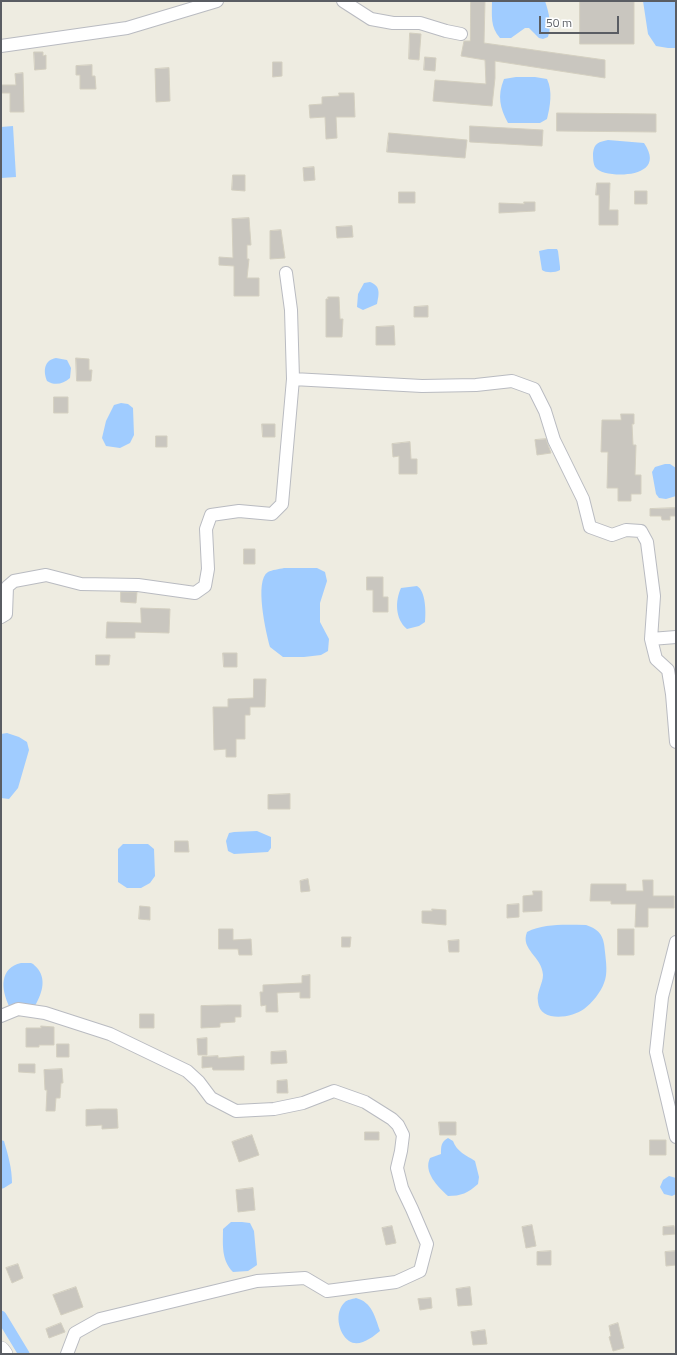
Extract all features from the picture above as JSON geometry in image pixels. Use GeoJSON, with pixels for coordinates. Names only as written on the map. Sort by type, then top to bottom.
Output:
{"type":"FeatureCollection","features":[{"type":"Feature","properties":{"kind":"street"},"geometry":{"type":"LineString","coordinates":[[1,46],[127,28],[217,1]]}},
{"type":"Feature","properties":{"kind":"street"},"geometry":{"type":"LineString","coordinates":[[343,1],[371,19],[393,23],[420,23],[460,34]]}},
{"type":"Feature","properties":{"kind":"street"},"geometry":{"type":"LineString","coordinates":[[1,617],[6,614],[7,587],[14,580],[46,574],[82,584],[138,585],[195,593],[205,586],[208,569],[206,529],[211,515],[238,511],[272,514],[282,504],[293,379],[291,310],[286,273]]}},
{"type":"Feature","properties":{"kind":"street"},"geometry":{"type":"LineString","coordinates":[[293,379],[422,386],[476,385],[512,381],[534,389],[545,411],[554,440],[583,499],[590,527],[612,535],[626,530],[641,531],[647,542],[654,596],[651,639],[656,659],[668,670],[672,694],[676,742]]}},
{"type":"Feature","properties":{"kind":"street"},"geometry":{"type":"LineString","coordinates":[[651,639],[676,637]]}},
{"type":"Feature","properties":{"kind":"street"},"geometry":{"type":"LineString","coordinates":[[676,942],[662,996],[656,1052],[676,1137]]}},
{"type":"Feature","properties":{"kind":"street"},"geometry":{"type":"LineString","coordinates":[[1,1016],[18,1009],[46,1013],[110,1034],[187,1072],[199,1082],[211,1098],[236,1111],[274,1108],[303,1102],[334,1091],[365,1102],[392,1119],[398,1125],[403,1135],[397,1168],[402,1188],[427,1244],[420,1271],[396,1282],[327,1291],[305,1278],[257,1280],[100,1319],[75,1333],[67,1354]]}},
{"type":"Feature","properties":{"kind":"street"},"geometry":{"type":"LineString","coordinates":[[1,1350],[4,1354]]}},
{"type":"Feature","properties":{"kind":"water"},"geometry":{"type":"Polygon","coordinates":[[[492,1],[545,1],[550,19],[548,37],[543,39],[539,38],[529,28],[525,28],[511,38],[500,38],[493,25],[492,1]]]}},
{"type":"Feature","properties":{"kind":"water"},"geometry":{"type":"Polygon","coordinates":[[[643,1],[676,1],[676,48],[656,46],[648,34],[643,1]]]}},
{"type":"Feature","properties":{"kind":"water"},"geometry":{"type":"Polygon","coordinates":[[[516,77],[535,77],[547,79],[550,89],[550,104],[547,119],[540,123],[508,123],[501,107],[500,96],[504,79],[516,77]]]}},
{"type":"Feature","properties":{"kind":"water"},"geometry":{"type":"Polygon","coordinates":[[[13,126],[16,177],[1,178],[1,127],[13,126]]]}},
{"type":"Feature","properties":{"kind":"water"},"geometry":{"type":"Polygon","coordinates":[[[608,140],[644,143],[650,155],[648,164],[642,170],[632,174],[621,175],[610,174],[596,168],[593,157],[594,147],[602,141],[608,140]]]}},
{"type":"Feature","properties":{"kind":"water"},"geometry":{"type":"Polygon","coordinates":[[[557,249],[558,251],[560,270],[556,272],[546,272],[542,270],[539,251],[557,249]]]}},
{"type":"Feature","properties":{"kind":"water"},"geometry":{"type":"Polygon","coordinates":[[[370,282],[378,288],[379,294],[377,304],[363,310],[357,307],[358,294],[364,283],[370,282]]]}},
{"type":"Feature","properties":{"kind":"water"},"geometry":{"type":"Polygon","coordinates":[[[56,358],[67,360],[71,368],[70,378],[65,382],[56,384],[47,381],[45,370],[49,361],[56,358]]]}},
{"type":"Feature","properties":{"kind":"water"},"geometry":{"type":"Polygon","coordinates":[[[121,403],[128,404],[133,408],[134,435],[130,443],[120,448],[106,446],[102,438],[106,421],[114,405],[121,403]]]}},
{"type":"Feature","properties":{"kind":"water"},"geometry":{"type":"Polygon","coordinates":[[[670,464],[676,468],[676,496],[666,499],[659,498],[656,494],[652,472],[655,467],[670,464]]]}},
{"type":"Feature","properties":{"kind":"water"},"geometry":{"type":"Polygon","coordinates":[[[284,568],[317,568],[325,572],[327,581],[320,603],[320,622],[329,639],[328,651],[321,655],[283,657],[270,647],[262,607],[262,585],[264,577],[268,572],[284,568]]]}},
{"type":"Feature","properties":{"kind":"water"},"geometry":{"type":"Polygon","coordinates":[[[417,586],[424,597],[425,622],[419,626],[407,629],[403,625],[398,615],[397,604],[399,593],[401,588],[417,586]]]}},
{"type":"Feature","properties":{"kind":"water"},"geometry":{"type":"Polygon","coordinates":[[[7,733],[19,737],[27,742],[29,750],[18,788],[9,799],[1,798],[1,734],[7,733]]]}},
{"type":"Feature","properties":{"kind":"water"},"geometry":{"type":"Polygon","coordinates":[[[257,831],[271,837],[271,848],[268,852],[234,854],[228,851],[226,841],[229,833],[257,831]]]}},
{"type":"Feature","properties":{"kind":"water"},"geometry":{"type":"Polygon","coordinates":[[[123,844],[148,844],[154,849],[155,876],[150,883],[141,888],[127,888],[118,882],[118,849],[123,844]]]}},
{"type":"Feature","properties":{"kind":"water"},"geometry":{"type":"Polygon","coordinates":[[[586,925],[595,929],[603,938],[606,968],[604,983],[596,997],[584,1009],[572,1015],[557,1017],[550,1016],[540,1009],[538,1002],[538,995],[543,975],[542,968],[526,944],[527,932],[548,926],[586,925]]]}},
{"type":"Feature","properties":{"kind":"water"},"geometry":{"type":"Polygon","coordinates":[[[21,963],[31,963],[38,969],[42,978],[42,988],[35,1006],[10,1008],[5,993],[4,980],[9,969],[21,963]]]}},
{"type":"Feature","properties":{"kind":"water"},"geometry":{"type":"Polygon","coordinates":[[[448,1138],[453,1141],[459,1151],[475,1161],[479,1177],[478,1184],[468,1192],[448,1196],[436,1184],[428,1169],[428,1163],[430,1158],[441,1154],[442,1144],[448,1138]]]}},
{"type":"Feature","properties":{"kind":"water"},"geometry":{"type":"Polygon","coordinates":[[[1,1140],[4,1141],[8,1156],[12,1183],[1,1189],[1,1140]]]}},
{"type":"Feature","properties":{"kind":"water"},"geometry":{"type":"Polygon","coordinates":[[[669,1176],[676,1178],[676,1194],[672,1196],[664,1194],[660,1187],[663,1180],[669,1176]]]}},
{"type":"Feature","properties":{"kind":"water"},"geometry":{"type":"Polygon","coordinates":[[[231,1222],[250,1223],[254,1231],[257,1265],[248,1271],[233,1272],[226,1262],[223,1246],[223,1229],[231,1222]]]}},
{"type":"Feature","properties":{"kind":"water"},"geometry":{"type":"Polygon","coordinates":[[[356,1298],[366,1303],[372,1311],[380,1331],[366,1341],[353,1343],[349,1341],[342,1333],[339,1322],[339,1311],[345,1302],[356,1298]]]}},
{"type":"Feature","properties":{"kind":"building"},"geometry":{"type":"Polygon","coordinates":[[[471,1],[485,1],[484,43],[605,60],[605,78],[495,61],[492,106],[433,101],[435,80],[486,84],[485,60],[461,56],[464,41],[470,41],[471,1]]]}},
{"type":"Feature","properties":{"kind":"building"},"geometry":{"type":"Polygon","coordinates":[[[580,1],[634,1],[634,44],[580,44],[580,1]]]}},
{"type":"Feature","properties":{"kind":"building"},"geometry":{"type":"Polygon","coordinates":[[[410,33],[421,34],[419,60],[409,59],[410,33]]]}},
{"type":"Feature","properties":{"kind":"building"},"geometry":{"type":"Polygon","coordinates":[[[34,52],[43,52],[43,56],[46,55],[46,69],[35,70],[34,52]]]}},
{"type":"Feature","properties":{"kind":"building"},"geometry":{"type":"Polygon","coordinates":[[[425,57],[436,58],[435,71],[424,70],[425,57]]]}},
{"type":"Feature","properties":{"kind":"building"},"geometry":{"type":"Polygon","coordinates":[[[273,62],[282,62],[282,76],[273,77],[273,62]]]}},
{"type":"Feature","properties":{"kind":"building"},"geometry":{"type":"Polygon","coordinates":[[[92,65],[92,76],[95,76],[96,89],[80,89],[80,75],[76,75],[76,66],[92,65]]]}},
{"type":"Feature","properties":{"kind":"building"},"geometry":{"type":"Polygon","coordinates":[[[169,68],[170,101],[156,102],[155,69],[169,68]]]}},
{"type":"Feature","properties":{"kind":"building"},"geometry":{"type":"Polygon","coordinates":[[[23,73],[24,112],[10,112],[10,93],[1,93],[1,85],[16,85],[15,74],[23,73]]]}},
{"type":"Feature","properties":{"kind":"building"},"geometry":{"type":"Polygon","coordinates":[[[339,93],[354,93],[355,117],[336,117],[337,138],[326,139],[325,117],[310,118],[309,105],[322,104],[322,97],[339,96],[339,93]]]}},
{"type":"Feature","properties":{"kind":"building"},"geometry":{"type":"Polygon","coordinates":[[[557,113],[656,114],[656,132],[557,131],[557,113]]]}},
{"type":"Feature","properties":{"kind":"building"},"geometry":{"type":"Polygon","coordinates":[[[470,126],[543,130],[542,146],[470,142],[470,126]]]}},
{"type":"Feature","properties":{"kind":"building"},"geometry":{"type":"Polygon","coordinates":[[[389,133],[467,140],[465,158],[387,152],[389,133]]]}},
{"type":"Feature","properties":{"kind":"building"},"geometry":{"type":"Polygon","coordinates":[[[314,167],[315,180],[304,181],[303,168],[314,167]]]}},
{"type":"Feature","properties":{"kind":"building"},"geometry":{"type":"Polygon","coordinates":[[[233,175],[245,175],[245,191],[232,190],[233,175]]]}},
{"type":"Feature","properties":{"kind":"building"},"geometry":{"type":"Polygon","coordinates":[[[597,183],[610,183],[609,210],[618,210],[618,225],[599,225],[599,195],[596,195],[597,183]]]}},
{"type":"Feature","properties":{"kind":"building"},"geometry":{"type":"Polygon","coordinates":[[[635,191],[647,191],[647,204],[635,204],[635,191]]]}},
{"type":"Feature","properties":{"kind":"building"},"geometry":{"type":"Polygon","coordinates":[[[399,192],[415,192],[415,203],[399,203],[399,192]]]}},
{"type":"Feature","properties":{"kind":"building"},"geometry":{"type":"Polygon","coordinates":[[[524,202],[535,202],[535,211],[499,213],[499,203],[524,204],[524,202]]]}},
{"type":"Feature","properties":{"kind":"building"},"geometry":{"type":"Polygon","coordinates":[[[249,218],[251,245],[247,245],[247,259],[249,259],[247,278],[259,278],[259,296],[234,296],[234,266],[219,265],[219,257],[233,258],[232,219],[249,218]]]}},
{"type":"Feature","properties":{"kind":"building"},"geometry":{"type":"Polygon","coordinates":[[[352,226],[353,237],[337,238],[336,227],[352,226]]]}},
{"type":"Feature","properties":{"kind":"building"},"geometry":{"type":"Polygon","coordinates":[[[281,230],[285,258],[270,259],[270,231],[281,230]]]}},
{"type":"Feature","properties":{"kind":"building"},"geometry":{"type":"Polygon","coordinates":[[[328,297],[339,297],[340,319],[343,319],[342,337],[326,337],[326,299],[328,299],[328,297]]]}},
{"type":"Feature","properties":{"kind":"building"},"geometry":{"type":"Polygon","coordinates":[[[428,306],[428,317],[414,317],[414,307],[428,306]]]}},
{"type":"Feature","properties":{"kind":"building"},"geometry":{"type":"Polygon","coordinates":[[[394,326],[395,345],[376,345],[376,327],[394,326]]]}},
{"type":"Feature","properties":{"kind":"building"},"geometry":{"type":"Polygon","coordinates":[[[76,358],[89,359],[89,370],[92,370],[91,381],[77,381],[76,358]]]}},
{"type":"Feature","properties":{"kind":"building"},"geometry":{"type":"Polygon","coordinates":[[[54,397],[68,397],[68,413],[54,413],[54,397]]]}},
{"type":"Feature","properties":{"kind":"building"},"geometry":{"type":"Polygon","coordinates":[[[621,414],[634,414],[634,424],[632,424],[633,445],[636,445],[635,475],[641,475],[641,494],[631,494],[631,501],[618,501],[618,488],[607,488],[608,452],[601,452],[602,420],[621,420],[621,414]]]}},
{"type":"Feature","properties":{"kind":"building"},"geometry":{"type":"Polygon","coordinates":[[[262,424],[275,424],[275,437],[263,437],[262,424]]]}},
{"type":"Feature","properties":{"kind":"building"},"geometry":{"type":"Polygon","coordinates":[[[156,436],[167,436],[167,447],[156,447],[156,436]]]}},
{"type":"Feature","properties":{"kind":"building"},"geometry":{"type":"Polygon","coordinates":[[[546,439],[551,453],[537,455],[535,440],[546,439]]]}},
{"type":"Feature","properties":{"kind":"building"},"geometry":{"type":"Polygon","coordinates":[[[410,442],[411,459],[417,459],[417,474],[399,474],[399,456],[393,457],[392,444],[410,442]]]}},
{"type":"Feature","properties":{"kind":"building"},"geometry":{"type":"Polygon","coordinates":[[[676,508],[676,516],[670,516],[670,520],[662,520],[661,516],[650,516],[650,509],[676,508]]]}},
{"type":"Feature","properties":{"kind":"building"},"geometry":{"type":"Polygon","coordinates":[[[244,549],[255,549],[255,564],[244,564],[244,549]]]}},
{"type":"Feature","properties":{"kind":"building"},"geometry":{"type":"Polygon","coordinates":[[[367,577],[383,577],[383,597],[388,597],[388,612],[373,612],[373,590],[367,590],[367,577]]]}},
{"type":"Feature","properties":{"kind":"building"},"geometry":{"type":"Polygon","coordinates":[[[121,592],[137,592],[136,603],[121,602],[121,592]]]}},
{"type":"Feature","properties":{"kind":"building"},"geometry":{"type":"Polygon","coordinates":[[[141,608],[170,609],[169,633],[135,632],[135,638],[106,638],[107,622],[141,623],[141,608]]]}},
{"type":"Feature","properties":{"kind":"building"},"geometry":{"type":"Polygon","coordinates":[[[223,653],[237,653],[237,667],[224,667],[223,653]]]}},
{"type":"Feature","properties":{"kind":"building"},"geometry":{"type":"Polygon","coordinates":[[[96,655],[110,655],[109,665],[96,665],[96,655]]]}},
{"type":"Feature","properties":{"kind":"building"},"geometry":{"type":"Polygon","coordinates":[[[254,679],[266,679],[265,707],[250,707],[250,715],[245,715],[245,739],[236,739],[236,757],[226,757],[226,749],[214,750],[213,707],[228,707],[228,699],[253,698],[254,679]]]}},
{"type":"Feature","properties":{"kind":"building"},"geometry":{"type":"Polygon","coordinates":[[[290,794],[290,809],[268,809],[268,795],[290,794]]]}},
{"type":"Feature","properties":{"kind":"building"},"geometry":{"type":"Polygon","coordinates":[[[175,841],[188,841],[189,852],[175,852],[175,841]]]}},
{"type":"Feature","properties":{"kind":"building"},"geometry":{"type":"Polygon","coordinates":[[[308,879],[310,891],[301,892],[300,881],[308,879]]]}},
{"type":"Feature","properties":{"kind":"building"},"geometry":{"type":"Polygon","coordinates":[[[643,880],[653,880],[653,896],[674,896],[674,908],[648,908],[648,927],[635,927],[636,904],[611,904],[611,901],[590,901],[591,884],[626,884],[626,891],[643,891],[643,880]]]}},
{"type":"Feature","properties":{"kind":"building"},"geometry":{"type":"Polygon","coordinates":[[[533,891],[542,891],[542,911],[523,912],[523,896],[533,895],[533,891]]]}},
{"type":"Feature","properties":{"kind":"building"},"geometry":{"type":"Polygon","coordinates":[[[519,904],[519,917],[507,918],[507,905],[519,904]]]}},
{"type":"Feature","properties":{"kind":"building"},"geometry":{"type":"Polygon","coordinates":[[[140,906],[150,907],[150,920],[139,919],[140,906]]]}},
{"type":"Feature","properties":{"kind":"building"},"geometry":{"type":"Polygon","coordinates":[[[432,909],[446,910],[446,925],[422,923],[422,911],[432,911],[432,909]]]}},
{"type":"Feature","properties":{"kind":"building"},"geometry":{"type":"Polygon","coordinates":[[[219,929],[233,929],[233,940],[251,939],[252,955],[239,955],[238,949],[219,949],[219,929]]]}},
{"type":"Feature","properties":{"kind":"building"},"geometry":{"type":"Polygon","coordinates":[[[618,929],[634,929],[634,955],[618,955],[618,929]]]}},
{"type":"Feature","properties":{"kind":"building"},"geometry":{"type":"Polygon","coordinates":[[[342,937],[351,937],[350,947],[342,947],[342,937]]]}},
{"type":"Feature","properties":{"kind":"building"},"geometry":{"type":"Polygon","coordinates":[[[459,940],[459,952],[449,952],[448,941],[459,940]]]}},
{"type":"Feature","properties":{"kind":"building"},"geometry":{"type":"Polygon","coordinates":[[[310,975],[310,998],[300,998],[300,992],[277,993],[278,1012],[266,1012],[266,1005],[261,1006],[260,992],[263,992],[263,985],[302,983],[302,976],[310,975]]]}},
{"type":"Feature","properties":{"kind":"building"},"geometry":{"type":"Polygon","coordinates":[[[241,1005],[241,1017],[235,1017],[235,1022],[220,1023],[220,1027],[201,1028],[201,1006],[241,1005]]]}},
{"type":"Feature","properties":{"kind":"building"},"geometry":{"type":"Polygon","coordinates":[[[140,1014],[154,1014],[154,1028],[140,1028],[140,1014]]]}},
{"type":"Feature","properties":{"kind":"building"},"geometry":{"type":"Polygon","coordinates":[[[41,1026],[54,1027],[54,1045],[26,1047],[26,1028],[41,1028],[41,1026]]]}},
{"type":"Feature","properties":{"kind":"building"},"geometry":{"type":"Polygon","coordinates":[[[207,1038],[207,1055],[198,1055],[197,1039],[207,1038]]]}},
{"type":"Feature","properties":{"kind":"building"},"geometry":{"type":"Polygon","coordinates":[[[57,1044],[69,1044],[69,1057],[57,1057],[57,1044]]]}},
{"type":"Feature","properties":{"kind":"building"},"geometry":{"type":"Polygon","coordinates":[[[286,1051],[287,1063],[271,1064],[271,1052],[286,1051]]]}},
{"type":"Feature","properties":{"kind":"building"},"geometry":{"type":"Polygon","coordinates":[[[218,1056],[218,1058],[244,1056],[244,1070],[213,1070],[212,1067],[202,1068],[202,1057],[218,1056]]]}},
{"type":"Feature","properties":{"kind":"building"},"geometry":{"type":"Polygon","coordinates":[[[19,1064],[35,1064],[35,1073],[19,1072],[19,1064]]]}},
{"type":"Feature","properties":{"kind":"building"},"geometry":{"type":"Polygon","coordinates":[[[62,1069],[63,1083],[61,1083],[60,1098],[56,1098],[55,1111],[46,1111],[47,1090],[45,1090],[44,1070],[62,1069]]]}},
{"type":"Feature","properties":{"kind":"building"},"geometry":{"type":"Polygon","coordinates":[[[287,1080],[288,1093],[277,1093],[277,1081],[287,1080]]]}},
{"type":"Feature","properties":{"kind":"building"},"geometry":{"type":"Polygon","coordinates":[[[117,1109],[118,1128],[102,1129],[102,1125],[86,1126],[86,1110],[117,1109]]]}},
{"type":"Feature","properties":{"kind":"building"},"geometry":{"type":"Polygon","coordinates":[[[439,1122],[456,1122],[456,1135],[440,1135],[439,1122]]]}},
{"type":"Feature","properties":{"kind":"building"},"geometry":{"type":"Polygon","coordinates":[[[365,1132],[379,1132],[379,1140],[365,1140],[365,1132]]]}},
{"type":"Feature","properties":{"kind":"building"},"geometry":{"type":"Polygon","coordinates":[[[252,1135],[259,1155],[239,1162],[232,1142],[252,1135]]]}},
{"type":"Feature","properties":{"kind":"building"},"geometry":{"type":"Polygon","coordinates":[[[650,1140],[666,1140],[666,1155],[650,1155],[650,1140]]]}},
{"type":"Feature","properties":{"kind":"building"},"geometry":{"type":"Polygon","coordinates":[[[253,1188],[255,1210],[238,1212],[236,1190],[253,1188]]]}},
{"type":"Feature","properties":{"kind":"building"},"geometry":{"type":"Polygon","coordinates":[[[532,1225],[536,1246],[526,1248],[522,1227],[532,1225]]]}},
{"type":"Feature","properties":{"kind":"building"},"geometry":{"type":"Polygon","coordinates":[[[392,1226],[396,1243],[386,1245],[382,1228],[392,1226]]]}},
{"type":"Feature","properties":{"kind":"building"},"geometry":{"type":"Polygon","coordinates":[[[674,1226],[675,1234],[663,1235],[663,1227],[674,1226]]]}},
{"type":"Feature","properties":{"kind":"building"},"geometry":{"type":"Polygon","coordinates":[[[551,1251],[551,1265],[537,1265],[537,1252],[551,1251]]]}},
{"type":"Feature","properties":{"kind":"building"},"geometry":{"type":"Polygon","coordinates":[[[676,1251],[676,1265],[666,1266],[665,1252],[676,1251]]]}},
{"type":"Feature","properties":{"kind":"building"},"geometry":{"type":"Polygon","coordinates":[[[18,1264],[23,1278],[12,1283],[6,1268],[18,1264]]]}},
{"type":"Feature","properties":{"kind":"building"},"geometry":{"type":"Polygon","coordinates":[[[76,1287],[83,1307],[61,1315],[53,1295],[76,1287]]]}},
{"type":"Feature","properties":{"kind":"building"},"geometry":{"type":"Polygon","coordinates":[[[470,1287],[472,1305],[458,1306],[456,1289],[470,1287]]]}},
{"type":"Feature","properties":{"kind":"building"},"geometry":{"type":"Polygon","coordinates":[[[431,1298],[432,1308],[420,1310],[418,1299],[431,1298]]]}},
{"type":"Feature","properties":{"kind":"building"},"geometry":{"type":"Polygon","coordinates":[[[61,1323],[65,1332],[49,1338],[46,1329],[61,1323]]]}},
{"type":"Feature","properties":{"kind":"building"},"geometry":{"type":"Polygon","coordinates":[[[618,1323],[624,1348],[613,1351],[609,1337],[611,1336],[609,1326],[618,1323]]]}},
{"type":"Feature","properties":{"kind":"building"},"geometry":{"type":"Polygon","coordinates":[[[485,1330],[487,1344],[473,1345],[471,1332],[485,1330]]]}},
{"type":"Feature","properties":{"kind":"waterway"},"geometry":{"type":"LineString","coordinates":[[1,1316],[24,1354]]}}]}
